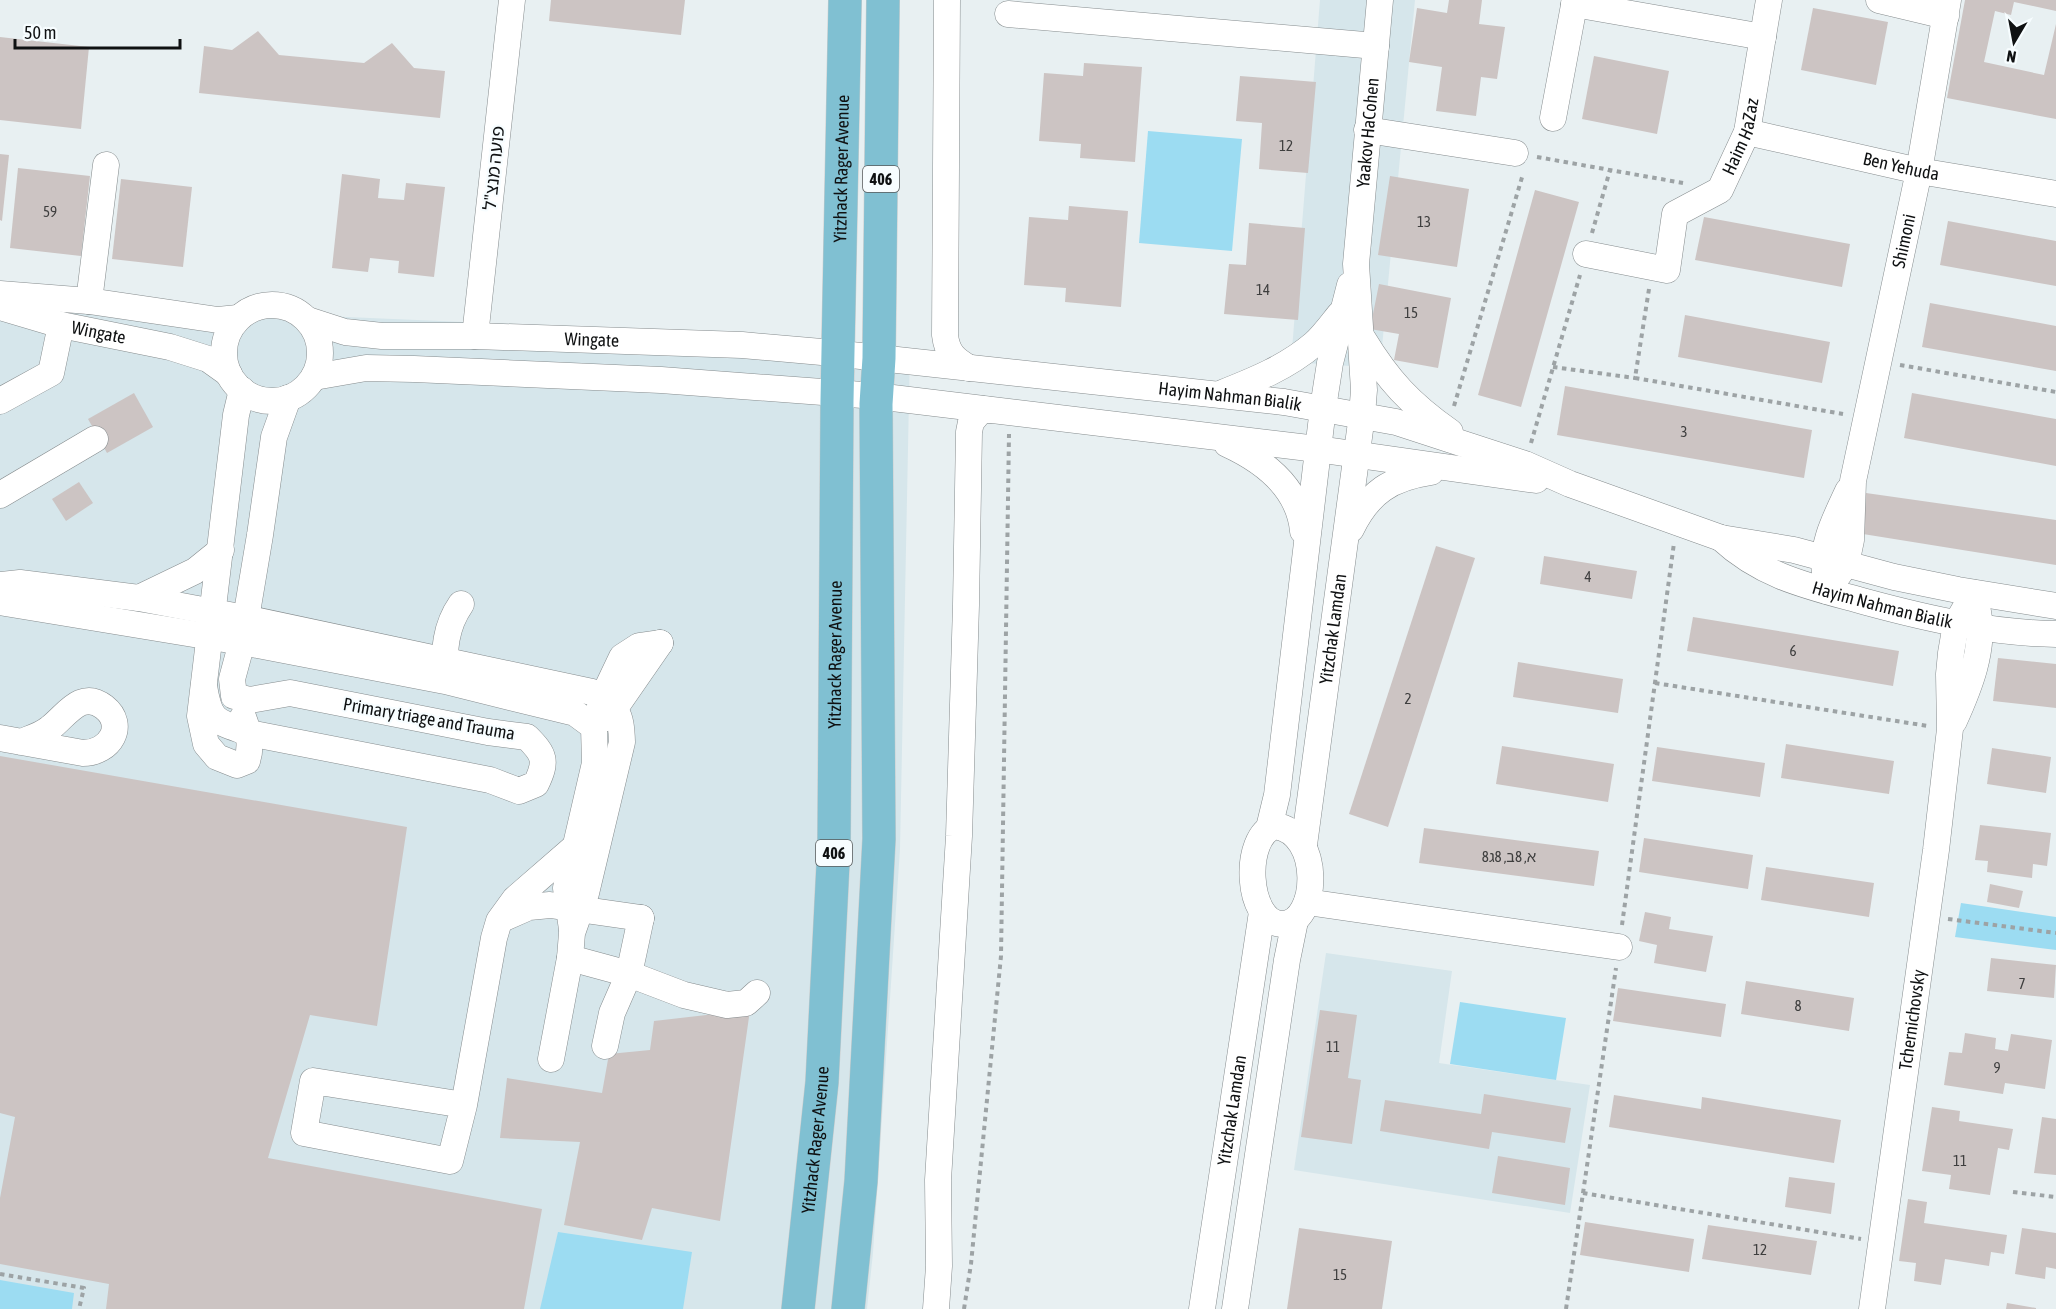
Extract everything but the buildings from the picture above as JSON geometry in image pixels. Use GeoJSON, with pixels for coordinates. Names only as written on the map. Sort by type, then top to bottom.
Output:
{"type":"FeatureCollection","features":[{"type":"Feature","properties":{"kind":"main road","name":"Yitzhack Rager Avenue"},"geometry":{"type":"LineString","coordinates":[[798,1309],[822,1082],[834,843],[837,394],[844,0]]}},
{"type":"Feature","properties":{"kind":"main road","name":"406"},"geometry":{"type":"LineString","coordinates":[[848,1309],[861,1181],[879,839],[876,396],[879,358],[883,0]]}},
{"type":"Feature","properties":{"kind":"street","name":"פועה מנצ\"ל"},"geometry":{"type":"LineString","coordinates":[[476,336],[512,0]]}},
{"type":"Feature","properties":{"kind":"street"},"geometry":{"type":"LineString","coordinates":[[947,0],[945,335],[947,349],[951,355],[969,368]]}},
{"type":"Feature","properties":{"kind":"street","name":"Yaakov HaCohen"},"geometry":{"type":"LineString","coordinates":[[1362,416],[1364,390],[1356,264],[1380,0]]}},
{"type":"Feature","properties":{"kind":"street","name":"Haim HaZaz"},"geometry":{"type":"LineString","coordinates":[[1653,268],[1667,270],[1675,214],[1720,190],[1748,132],[1769,0]]}},
{"type":"Feature","properties":{"kind":"street"},"geometry":{"type":"LineString","coordinates":[[1886,1],[1947,8]]}},
{"type":"Feature","properties":{"kind":"street"},"geometry":{"type":"LineString","coordinates":[[1552,118],[1575,2],[1763,37]]}},
{"type":"Feature","properties":{"kind":"street","name":"Shimoni"},"geometry":{"type":"LineString","coordinates":[[1827,591],[1834,561],[1832,527],[1853,481],[1919,171],[1947,8]]}},
{"type":"Feature","properties":{"kind":"street"},"geometry":{"type":"LineString","coordinates":[[1008,14],[1376,46]]}},
{"type":"Feature","properties":{"kind":"street"},"geometry":{"type":"LineString","coordinates":[[1367,130],[1523,159]]}},
{"type":"Feature","properties":{"kind":"street","name":"Ben Yehuda"},"geometry":{"type":"LineString","coordinates":[[1748,132],[1919,171],[2056,194]]}},
{"type":"Feature","properties":{"kind":"street"},"geometry":{"type":"LineString","coordinates":[[89,301],[106,165]]}},
{"type":"Feature","properties":{"kind":"street"},"geometry":{"type":"LineString","coordinates":[[1586,254],[1653,268]]}},
{"type":"Feature","properties":{"kind":"street","name":"Yaakov HaCohen"},"geometry":{"type":"LineString","coordinates":[[1323,408],[1330,363],[1356,264]]}},
{"type":"Feature","properties":{"kind":"street","name":"Wingate"},"geometry":{"type":"LineString","coordinates":[[0,294],[89,301],[218,320],[238,318]]}},
{"type":"Feature","properties":{"kind":"street"},"geometry":{"type":"LineString","coordinates":[[266,305],[282,306],[296,311],[308,320],[316,333],[320,348],[319,363],[314,377],[307,386],[288,398],[272,401],[256,398],[235,382],[224,350],[231,328],[238,318],[256,307],[266,305]]}},
{"type":"Feature","properties":{"kind":"street","name":"Wingate"},"geometry":{"type":"LineString","coordinates":[[0,307],[61,325],[170,347],[208,359],[235,382]]}},
{"type":"Feature","properties":{"kind":"street"},"geometry":{"type":"LineString","coordinates":[[1219,395],[1291,362],[1316,342],[1343,310]]}},
{"type":"Feature","properties":{"kind":"street","name":"Wingate"},"geometry":{"type":"LineString","coordinates":[[308,320],[345,332],[382,336],[476,336],[742,345],[879,358]]}},
{"type":"Feature","properties":{"kind":"street"},"geometry":{"type":"LineString","coordinates":[[0,401],[51,373],[61,325]]}},
{"type":"Feature","properties":{"kind":"street"},"geometry":{"type":"LineString","coordinates":[[1360,336],[1380,368],[1400,392],[1427,416],[1470,446]]}},
{"type":"Feature","properties":{"kind":"street","name":"Hayim Nahman Bialik"},"geometry":{"type":"LineString","coordinates":[[879,358],[1219,395],[1323,408],[1396,422],[1525,464],[1570,484],[1676,524],[1721,538],[1767,544],[1894,577],[2056,606]]}},
{"type":"Feature","properties":{"kind":"street","name":"Wingate"},"geometry":{"type":"LineString","coordinates":[[314,377],[366,368],[414,369],[661,380],[876,396]]}},
{"type":"Feature","properties":{"kind":"street","name":"Primary triage and Trauma"},"geometry":{"type":"LineString","coordinates":[[235,382],[236,414],[200,716],[206,744],[217,757],[237,765],[247,762],[250,751],[249,733],[234,696],[232,678],[260,535],[274,437],[288,398]]}},
{"type":"Feature","properties":{"kind":"street","name":"Hayim Nahman Bialik"},"geometry":{"type":"LineString","coordinates":[[876,396],[1317,449],[1570,484]]}},
{"type":"Feature","properties":{"kind":"street","name":"Yitzchak Lamdan"},"geometry":{"type":"LineString","coordinates":[[1269,828],[1277,795],[1323,408]]}},
{"type":"Feature","properties":{"kind":"street"},"geometry":{"type":"LineString","coordinates":[[936,1309],[939,1266],[939,1180],[960,813],[969,432],[976,415],[982,409],[999,411]]}},
{"type":"Feature","properties":{"kind":"street","name":"Yitzchak Lamdan"},"geometry":{"type":"LineString","coordinates":[[1304,845],[1362,416]]}},
{"type":"Feature","properties":{"kind":"street"},"geometry":{"type":"LineString","coordinates":[[1210,436],[1257,460],[1282,482],[1293,496],[1302,524],[1305,559]]}},
{"type":"Feature","properties":{"kind":"street"},"geometry":{"type":"LineString","coordinates":[[0,495],[95,440]]}},
{"type":"Feature","properties":{"kind":"street"},"geometry":{"type":"LineString","coordinates":[[1341,564],[1349,534],[1357,517],[1378,491],[1395,481],[1417,474],[1453,468]]}},
{"type":"Feature","properties":{"kind":"street","name":"Hayim Nahman Bialik"},"geometry":{"type":"LineString","coordinates":[[1721,538],[1748,560],[1776,575],[1827,591],[1931,619],[2028,634],[2056,634]]}},
{"type":"Feature","properties":{"kind":"street"},"geometry":{"type":"LineString","coordinates":[[139,598],[195,571],[221,550]]}},
{"type":"Feature","properties":{"kind":"street"},"geometry":{"type":"LineString","coordinates":[[0,585],[20,583],[139,598],[212,625]]}},
{"type":"Feature","properties":{"kind":"street","name":"Tchernichovsky"},"geometry":{"type":"LineString","coordinates":[[1872,1309],[1927,916],[1950,729],[1970,681],[1969,626],[1974,593]]}},
{"type":"Feature","properties":{"kind":"street"},"geometry":{"type":"LineString","coordinates":[[0,602],[212,625],[592,692],[609,703],[621,727],[622,742],[574,906]]}},
{"type":"Feature","properties":{"kind":"street"},"geometry":{"type":"LineString","coordinates":[[447,668],[575,713],[594,727]]}},
{"type":"Feature","properties":{"kind":"street","name":"Primary triage and Trauma"},"geometry":{"type":"LineString","coordinates":[[204,686],[207,707],[215,721],[249,733],[490,780],[519,790],[536,784],[543,769],[541,751],[528,737],[488,732],[290,693],[250,700],[234,696]]}},
{"type":"Feature","properties":{"kind":"street"},"geometry":{"type":"LineString","coordinates":[[551,1059],[570,958],[576,846],[595,763],[594,727],[609,703]]}},
{"type":"Feature","properties":{"kind":"street"},"geometry":{"type":"LineString","coordinates":[[1282,827],[1294,832],[1304,845],[1310,877],[1301,911],[1284,924],[1273,922],[1262,912],[1256,894],[1253,864],[1258,840],[1269,828],[1282,827]]}},
{"type":"Feature","properties":{"kind":"street"},"geometry":{"type":"LineString","coordinates":[[464,1104],[313,1081],[304,1133],[450,1161],[464,1104],[494,938],[500,921],[515,899],[576,846]]}},
{"type":"Feature","properties":{"kind":"street"},"geometry":{"type":"LineString","coordinates":[[525,890],[548,886],[574,906]]}},
{"type":"Feature","properties":{"kind":"street"},"geometry":{"type":"LineString","coordinates":[[500,921],[529,907],[550,904],[641,918],[629,974],[612,1012],[604,1046]]}},
{"type":"Feature","properties":{"kind":"street"},"geometry":{"type":"LineString","coordinates":[[1301,911],[1619,947]]}},
{"type":"Feature","properties":{"kind":"street","name":"Yitzchak Lamdan"},"geometry":{"type":"LineString","coordinates":[[1235,1309],[1287,960],[1301,911]]}},
{"type":"Feature","properties":{"kind":"street","name":"Yitzchak Lamdan"},"geometry":{"type":"LineString","coordinates":[[1202,1309],[1262,912]]}},
{"type":"Feature","properties":{"kind":"street"},"geometry":{"type":"LineString","coordinates":[[570,958],[629,974],[684,995],[727,1005],[746,1003],[757,993]]}},
{"type":"Feature","properties":{"kind":"path"},"geometry":{"type":"LineString","coordinates":[[1446,429],[1523,159],[1610,170],[1720,190]]}},
{"type":"Feature","properties":{"kind":"path"},"geometry":{"type":"LineString","coordinates":[[1525,464],[1610,170]]}},
{"type":"Feature","properties":{"kind":"path"},"geometry":{"type":"LineString","coordinates":[[1635,378],[1653,268]]}},
{"type":"Feature","properties":{"kind":"path"},"geometry":{"type":"LineString","coordinates":[[1879,361],[2056,392]]}},
{"type":"Feature","properties":{"kind":"path"},"geometry":{"type":"LineString","coordinates":[[1553,367],[1635,378],[1866,418]]}},
{"type":"Feature","properties":{"kind":"path"},"geometry":{"type":"LineString","coordinates":[[964,1309],[973,1252],[1001,956],[999,411]]}},
{"type":"Feature","properties":{"kind":"path"},"geometry":{"type":"LineString","coordinates":[[1566,1309],[1619,947],[1676,524]]}},
{"type":"Feature","properties":{"kind":"path"},"geometry":{"type":"LineString","coordinates":[[1655,683],[1950,729]]}},
{"type":"Feature","properties":{"kind":"path"},"geometry":{"type":"LineString","coordinates":[[1927,916],[2056,933]]}},
{"type":"Feature","properties":{"kind":"path"},"geometry":{"type":"LineString","coordinates":[[2013,1192],[2056,1197]]}},
{"type":"Feature","properties":{"kind":"path"},"geometry":{"type":"LineString","coordinates":[[1583,1193],[1880,1242]]}},
{"type":"Feature","properties":{"kind":"path"},"geometry":{"type":"LineString","coordinates":[[0,1274],[84,1288],[79,1309]]}},
{"type":"Feature","properties":{"kind":"shaded area"},"geometry":{"type":"Polygon","coordinates":[[[1320,0],[1415,0],[1380,368],[1291,362],[1320,0]]]}},
{"type":"Feature","properties":{"kind":"shaded area"},"geometry":{"type":"Polygon","coordinates":[[[1148,131],[1242,139],[1232,251],[1139,243],[1148,131]]]}},
{"type":"Feature","properties":{"kind":"shaded area"},"geometry":{"type":"Polygon","coordinates":[[[0,284],[277,314],[748,334],[910,348],[900,849],[873,1253],[867,1309],[0,1309],[0,284]]]}},
{"type":"Feature","properties":{"kind":"shaded area"},"geometry":{"type":"Polygon","coordinates":[[[1961,903],[2056,917],[2056,950],[1955,937],[1961,903]]]}},
{"type":"Feature","properties":{"kind":"shaded area"},"geometry":{"type":"Polygon","coordinates":[[[1326,953],[1452,971],[1439,1063],[1590,1085],[1570,1213],[1294,1170],[1326,953]]]}},
{"type":"Feature","properties":{"kind":"shaded area"},"geometry":{"type":"Polygon","coordinates":[[[1460,1002],[1566,1018],[1556,1080],[1450,1064],[1460,1002]]]}},
{"type":"Feature","properties":{"kind":"shaded area"},"geometry":{"type":"Polygon","coordinates":[[[558,1232],[692,1252],[683,1309],[540,1309],[558,1232]]]}},
{"type":"Feature","properties":{"kind":"shaded area"},"geometry":{"type":"Polygon","coordinates":[[[0,1280],[74,1293],[72,1309],[0,1309],[0,1280]]]}}]}
